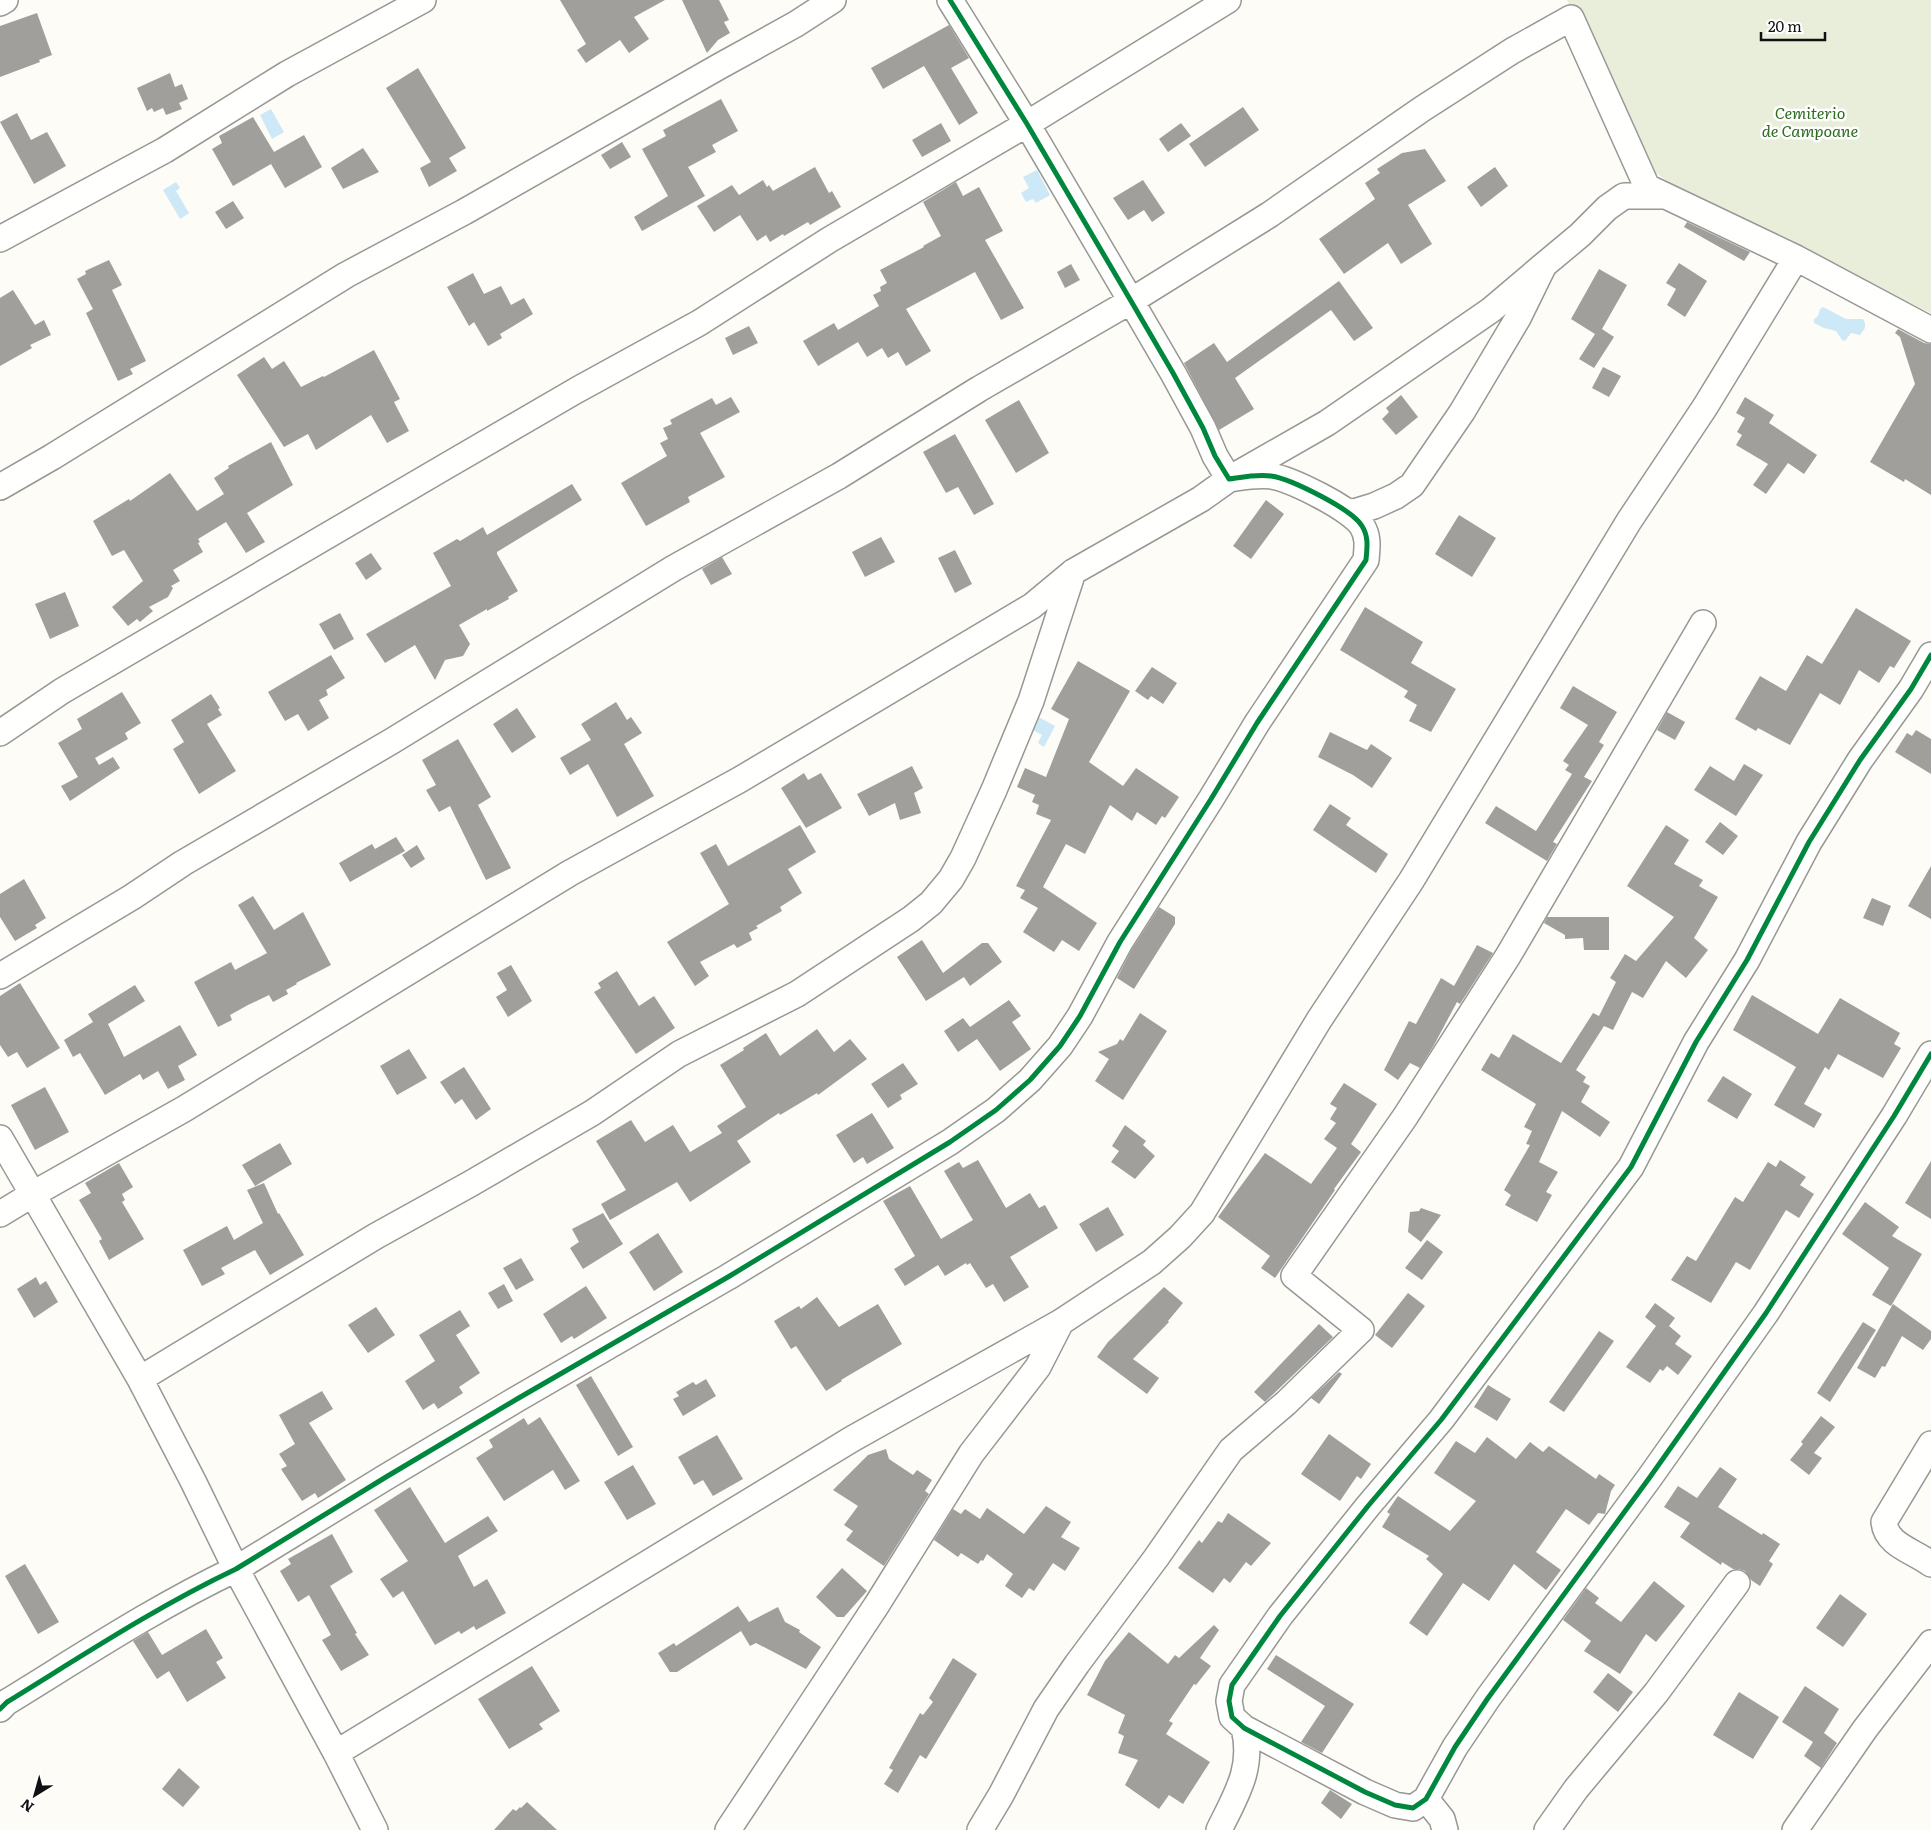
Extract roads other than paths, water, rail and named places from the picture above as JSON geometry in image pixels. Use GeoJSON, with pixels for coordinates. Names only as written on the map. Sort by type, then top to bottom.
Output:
{"type":"FeatureCollection","features":[{"type":"Feature","properties":{"kind":"street"},"geometry":{"type":"LineString","coordinates":[[0,3],[5,0]]}},
{"type":"Feature","properties":{"kind":"street"},"geometry":{"type":"LineString","coordinates":[[0,239],[165,150],[287,74],[422,0]]}},
{"type":"Feature","properties":{"kind":"street"},"geometry":{"type":"LineString","coordinates":[[0,486],[52,457],[346,276],[464,212],[796,24],[833,0]]}},
{"type":"Feature","properties":{"kind":"street"},"geometry":{"type":"LineString","coordinates":[[950,0],[1027,124],[1132,301],[1203,428],[1215,456],[1229,479]]}},
{"type":"Feature","properties":{"kind":"street"},"geometry":{"type":"LineString","coordinates":[[0,733],[70,687],[448,464],[699,323],[829,240],[1027,124],[1228,0]]}},
{"type":"Feature","properties":{"kind":"street"},"geometry":{"type":"LineString","coordinates":[[0,976],[132,897],[183,863],[392,741],[674,568],[839,476],[978,390],[1132,301],[1269,215],[1422,109],[1512,51],[1571,18],[1648,187],[1796,258],[1880,301],[1931,330]]}},
{"type":"Feature","properties":{"kind":"street"},"geometry":{"type":"LineString","coordinates":[[0,1214],[184,1109],[570,873],[741,779],[884,695],[1032,606],[1073,572],[1201,499],[1229,479],[1327,423],[1491,310],[1580,235],[1607,208],[1624,196],[1665,196]]}},
{"type":"Feature","properties":{"kind":"street"},"geometry":{"type":"LineString","coordinates":[[336,1753],[852,1439],[1062,1322],[1152,1262],[1180,1237],[1202,1213],[1318,1020],[1411,881],[1629,521],[1705,408],[1796,258]]}},
{"type":"Feature","properties":{"kind":"street"},"geometry":{"type":"LineString","coordinates":[[1229,479],[1252,475],[1269,475],[1282,478],[1351,513],[1374,506],[1396,496],[1412,485],[1462,412],[1518,318],[1544,265]]}},
{"type":"Feature","properties":{"kind":"street"},"geometry":{"type":"LineString","coordinates":[[1282,478],[1275,464],[1285,447]]}},
{"type":"Feature","properties":{"kind":"street"},"geometry":{"type":"LineString","coordinates":[[0,1709],[7,1702],[144,1619],[199,1587],[236,1569],[509,1404],[728,1278],[950,1142],[996,1110],[1030,1080],[1060,1046],[1080,1016],[1120,942],[1185,842],[1257,723],[1366,560],[1367,539],[1362,525],[1345,510]]}},
{"type":"Feature","properties":{"kind":"street"},"geometry":{"type":"LineString","coordinates":[[140,1379],[376,1236],[592,1113],[679,1054],[797,994],[911,920],[931,903],[952,879],[994,790],[1031,701],[1073,572]]}},
{"type":"Feature","properties":{"kind":"street"},"geometry":{"type":"LineString","coordinates":[[980,1830],[1001,1796],[1046,1709],[1156,1558],[1231,1450],[1286,1403],[1361,1330],[1294,1276],[1405,1118],[1508,956],[1703,623]]}},
{"type":"Feature","properties":{"kind":"street"},"geometry":{"type":"LineString","coordinates":[[1931,655],[1910,689],[1860,760],[1809,842],[1747,960],[1696,1042],[1631,1167],[1441,1420],[1330,1553],[1248,1660],[1232,1686],[1229,1701],[1232,1717],[1244,1728],[1365,1792],[1395,1805],[1413,1808],[1426,1799],[1455,1748],[1488,1698],[1650,1477],[1766,1312],[1894,1116],[1931,1054]]}},
{"type":"Feature","properties":{"kind":"street"},"geometry":{"type":"LineString","coordinates":[[0,1138],[140,1379],[236,1569],[336,1753],[375,1830]]}},
{"type":"Feature","properties":{"kind":"street"},"geometry":{"type":"LineString","coordinates":[[728,1830],[876,1606],[971,1454],[1038,1367],[1062,1322]]}},
{"type":"Feature","properties":{"kind":"street"},"geometry":{"type":"LineString","coordinates":[[1931,1444],[1884,1522],[1884,1531],[1891,1540],[1931,1564]]}},
{"type":"Feature","properties":{"kind":"street"},"geometry":{"type":"LineString","coordinates":[[1547,1830],[1576,1789],[1656,1693],[1737,1584]]}},
{"type":"Feature","properties":{"kind":"street"},"geometry":{"type":"LineString","coordinates":[[1794,1830],[1866,1729],[1931,1643]]}},
{"type":"Feature","properties":{"kind":"street"},"geometry":{"type":"LineString","coordinates":[[1219,1830],[1240,1787],[1246,1767],[1248,1744],[1244,1728]]}},
{"type":"Feature","properties":{"kind":"street"},"geometry":{"type":"LineString","coordinates":[[1426,1799],[1442,1819],[1445,1830]]}},
{"type":"Feature","properties":{"kind":"water"},"geometry":{"type":"Polygon","coordinates":[[[271,109],[284,132],[272,139],[260,115],[271,109]]]}},
{"type":"Feature","properties":{"kind":"water"},"geometry":{"type":"Polygon","coordinates":[[[1037,170],[1050,195],[1036,203],[1033,199],[1026,202],[1021,193],[1029,188],[1023,177],[1037,170]]]}},
{"type":"Feature","properties":{"kind":"water"},"geometry":{"type":"Polygon","coordinates":[[[176,182],[180,188],[176,191],[189,213],[180,219],[163,190],[176,182]]]}},
{"type":"Feature","properties":{"kind":"water"},"geometry":{"type":"Polygon","coordinates":[[[1823,307],[1846,319],[1863,319],[1865,328],[1860,335],[1851,333],[1845,341],[1842,340],[1836,331],[1814,323],[1814,319],[1823,307]]]}},
{"type":"Feature","properties":{"kind":"water"},"geometry":{"type":"Polygon","coordinates":[[[1035,715],[1055,726],[1044,747],[1038,743],[1042,735],[1028,727],[1035,715]]]}},
{"type":"Feature","properties":{"kind":"park label","name":"Cemiterio de Campoane"},"geometry":{"type":"Point","coordinates":[1810,121]}}]}
